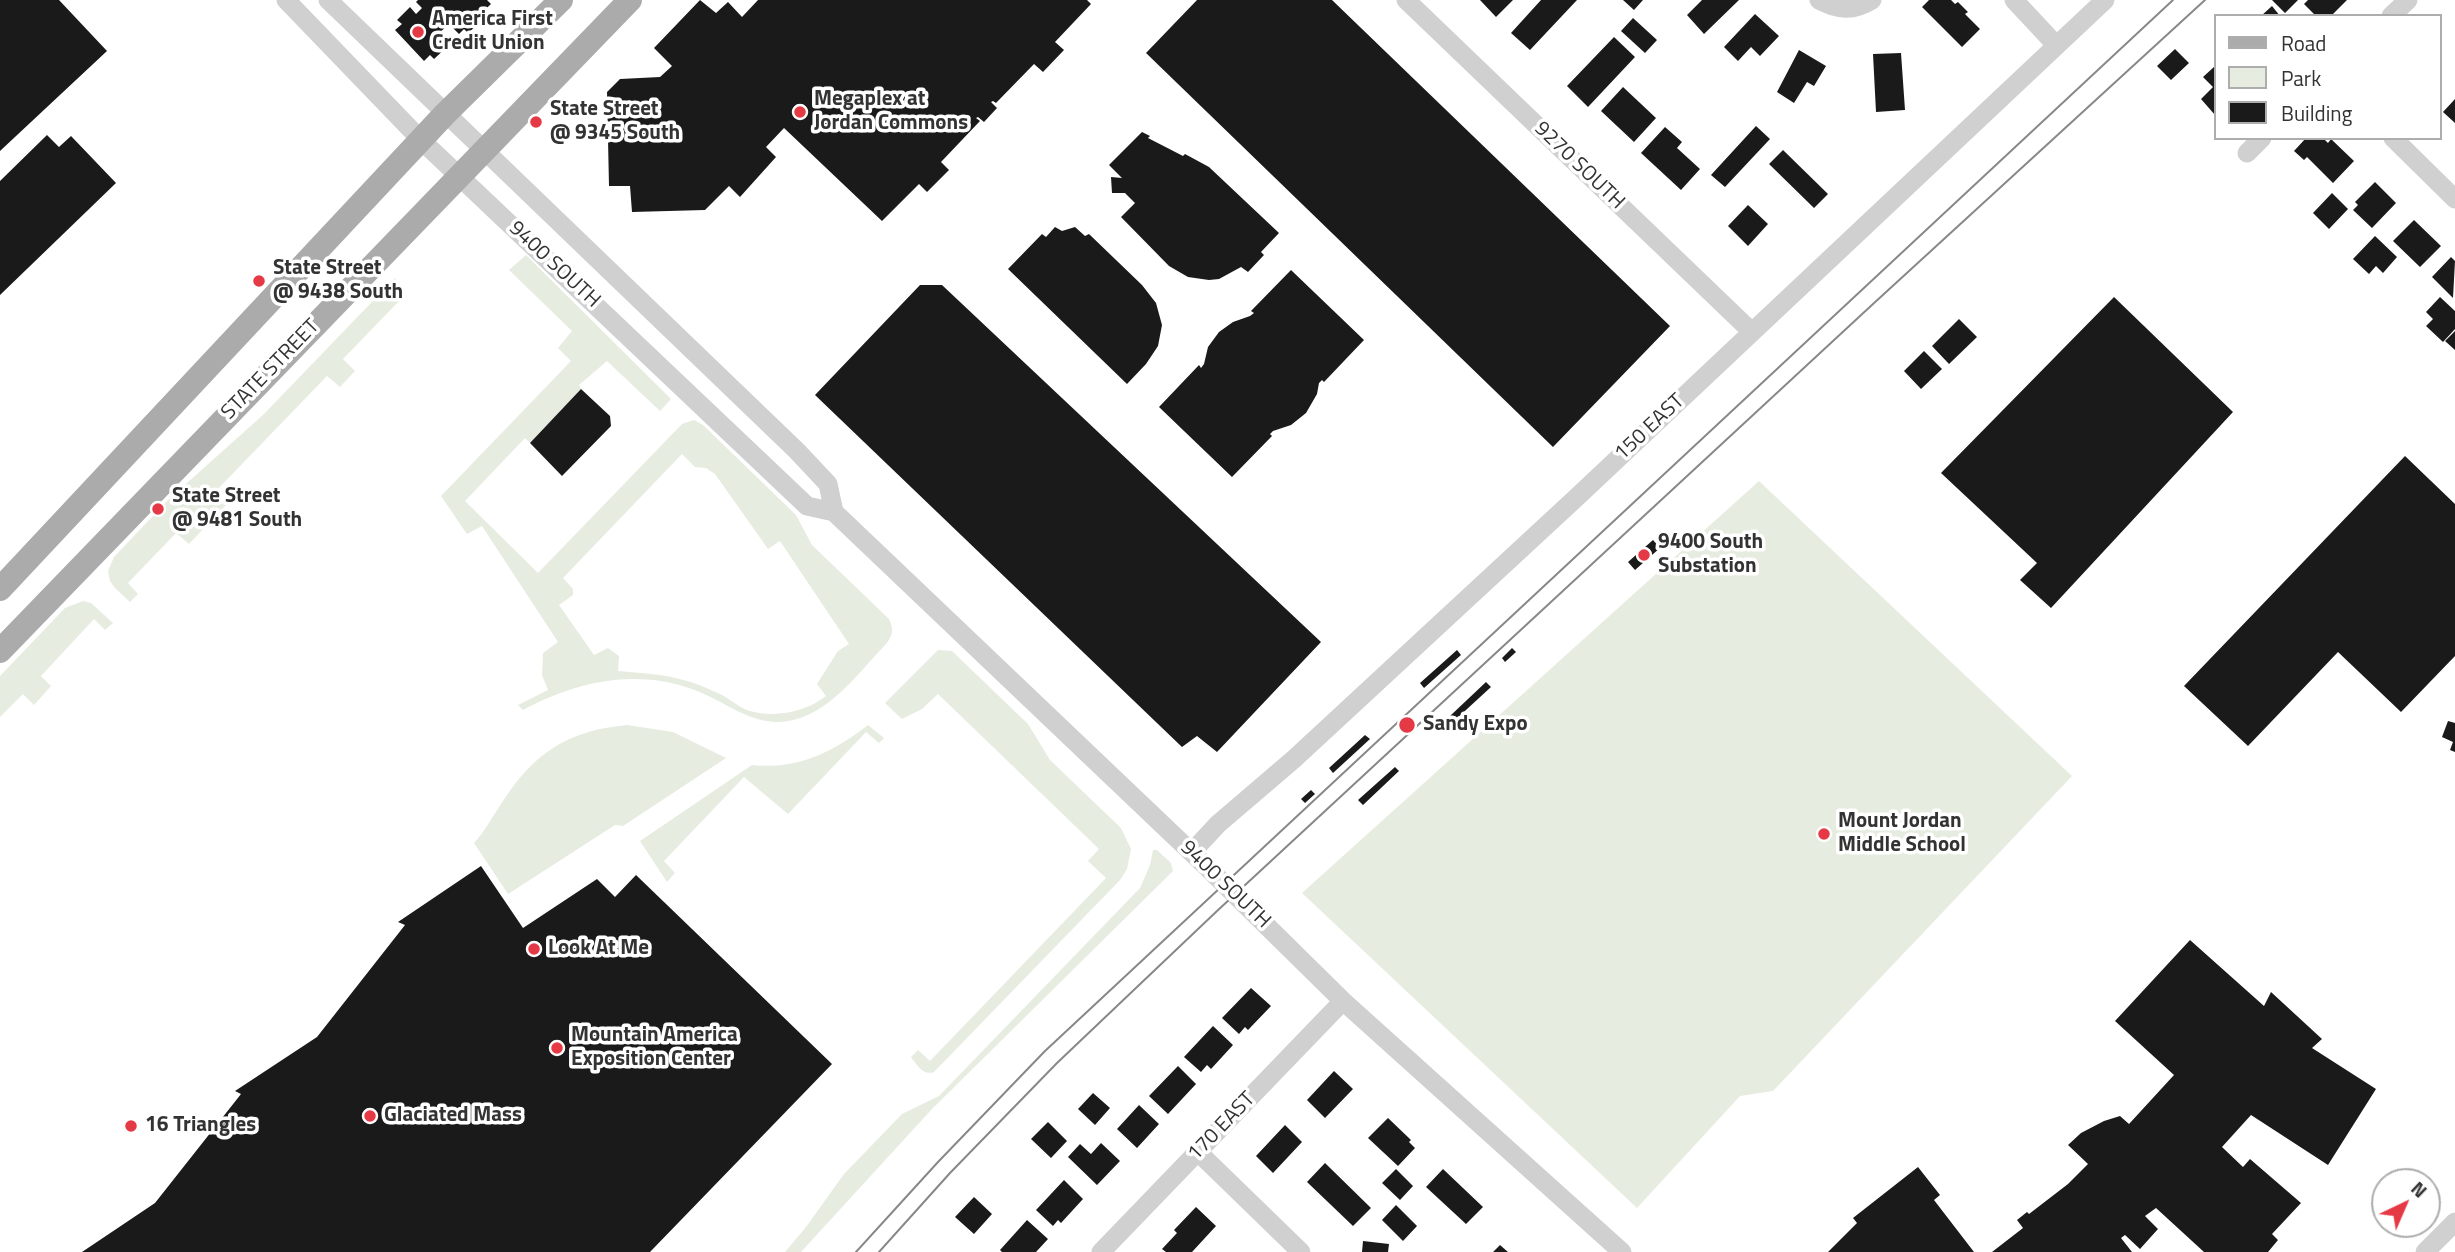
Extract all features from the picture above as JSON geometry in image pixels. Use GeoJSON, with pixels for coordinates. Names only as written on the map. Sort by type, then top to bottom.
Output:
{"type":"FeatureCollection","features":[{"type":"Feature","properties":{"kind":"main road"},"geometry":{"type":"LineString","coordinates":[[0,589],[445,114],[561,0]]}},
{"type":"Feature","properties":{"kind":"main road","name":"STATE STREET"},"geometry":{"type":"LineString","coordinates":[[0,651],[629,0]]}},
{"type":"Feature","properties":{"kind":"street","name":"9400 SOUTH"},"geometry":{"type":"LineString","coordinates":[[286,0],[421,140],[807,506],[834,512],[1192,852],[1343,1001],[1622,1252]]}},
{"type":"Feature","properties":{"kind":"street","name":"9400 SOUTH"},"geometry":{"type":"LineString","coordinates":[[328,0],[797,451],[828,484],[834,512]]}},
{"type":"Feature","properties":{"kind":"street","name":"9270 SOUTH"},"geometry":{"type":"LineString","coordinates":[[1406,0],[1752,332]]}},
{"type":"Feature","properties":{"kind":"street"},"geometry":{"type":"LineString","coordinates":[[1819,0],[1831,7],[1845,10],[1872,0]]}},
{"type":"Feature","properties":{"kind":"street"},"geometry":{"type":"LineString","coordinates":[[2014,0],[2056,45]]}},
{"type":"Feature","properties":{"kind":"street","name":"150 EAST"},"geometry":{"type":"LineString","coordinates":[[1192,852],[1218,824],[1294,759],[1450,615],[2105,0]]}},
{"type":"Feature","properties":{"kind":"street"},"geometry":{"type":"LineString","coordinates":[[2394,14],[2408,0]]}},
{"type":"Feature","properties":{"kind":"street"},"geometry":{"type":"LineString","coordinates":[[2247,153],[2260,140]]}},
{"type":"Feature","properties":{"kind":"street"},"geometry":{"type":"LineString","coordinates":[[2395,140],[2455,199]]}},
{"type":"Feature","properties":{"kind":"street","name":"170 EAST"},"geometry":{"type":"LineString","coordinates":[[1101,1252],[1343,1001]]}},
{"type":"Feature","properties":{"kind":"street"},"geometry":{"type":"LineString","coordinates":[[1198,1152],[1301,1252]]}},
{"type":"Feature","properties":{"kind":"street"},"geometry":{"type":"LineString","coordinates":[[2425,1252],[2455,1222]]}},
{"type":"Feature","properties":{"kind":"green space"},"geometry":{"type":"Polygon","coordinates":[[[526,255],[671,399],[660,411],[607,361],[579,385],[581,389],[530,443],[525,438],[465,501],[538,573],[682,424],[694,420],[703,425],[796,515],[812,545],[889,619],[892,632],[886,644],[835,698],[797,719],[771,722],[747,715],[679,685],[633,679],[611,680],[566,691],[523,710],[518,705],[548,690],[542,675],[543,653],[558,642],[482,526],[467,534],[441,496],[571,361],[558,348],[572,331],[509,270],[526,255]],[[682,454],[563,578],[573,589],[573,595],[559,605],[594,655],[608,648],[619,656],[618,671],[662,675],[691,682],[722,695],[746,710],[760,713],[780,714],[800,710],[818,702],[826,696],[817,684],[838,651],[849,644],[780,541],[768,549],[715,474],[706,468],[695,467],[682,454]]]}},
{"type":"Feature","properties":{"kind":"green space"},"geometry":{"type":"Polygon","coordinates":[[[395,278],[400,283],[393,292],[400,300],[343,359],[355,371],[340,387],[327,376],[214,493],[226,505],[189,544],[176,533],[128,583],[138,594],[130,602],[110,581],[108,571],[114,557],[169,499],[263,415],[395,278]]]}},
{"type":"Feature","properties":{"kind":"green space"},"geometry":{"type":"Polygon","coordinates":[[[1759,481],[2072,776],[1773,1091],[1740,1096],[1637,1208],[1302,893],[1759,481]]]}},
{"type":"Feature","properties":{"kind":"green space"},"geometry":{"type":"Polygon","coordinates":[[[83,601],[91,603],[113,623],[105,630],[94,619],[41,676],[51,686],[34,705],[23,694],[0,717],[0,676],[65,608],[83,601]]]}},
{"type":"Feature","properties":{"kind":"green space"},"geometry":{"type":"Polygon","coordinates":[[[938,650],[952,651],[1028,724],[1050,760],[1121,828],[1131,849],[1127,869],[1120,880],[934,1072],[930,1073],[921,1069],[911,1057],[918,1050],[930,1061],[1106,878],[1088,861],[1099,849],[938,694],[922,709],[902,719],[885,703],[938,650]]]}},
{"type":"Feature","properties":{"kind":"green space"},"geometry":{"type":"Polygon","coordinates":[[[627,725],[673,732],[726,758],[623,826],[615,825],[508,894],[474,843],[505,798],[529,767],[557,746],[589,732],[627,725]]]}},
{"type":"Feature","properties":{"kind":"green space"},"geometry":{"type":"Polygon","coordinates":[[[868,725],[884,738],[879,743],[866,732],[788,814],[744,777],[664,861],[675,873],[667,882],[640,841],[752,765],[800,762],[828,751],[868,725]]]}},
{"type":"Feature","properties":{"kind":"green space"},"geometry":{"type":"Polygon","coordinates":[[[1153,850],[1157,850],[1171,863],[1173,871],[932,1109],[801,1252],[785,1252],[844,1174],[902,1114],[939,1096],[1140,888],[1153,850]]]}},
{"type":"Feature","properties":{"kind":"building"},"geometry":{"type":"Polygon","coordinates":[[[0,0],[59,0],[107,51],[0,151],[0,0]]]}},
{"type":"Feature","properties":{"kind":"building","name":"America First Credit Union"},"geometry":{"type":"Polygon","coordinates":[[[487,0],[491,4],[472,22],[476,26],[468,33],[464,29],[459,34],[449,24],[437,35],[448,46],[434,59],[430,55],[424,61],[395,30],[402,24],[397,20],[410,7],[416,14],[422,8],[416,2],[487,0]]]}},
{"type":"Feature","properties":{"kind":"building","name":"Megaplex at Jordan Commons"},"geometry":{"type":"Polygon","coordinates":[[[700,0],[716,13],[728,2],[742,17],[758,0],[1087,0],[1091,4],[1055,42],[1064,50],[1043,72],[1034,64],[996,103],[991,102],[997,108],[984,122],[976,118],[980,121],[941,162],[949,170],[927,192],[919,184],[882,221],[784,128],[766,147],[776,157],[740,197],[729,186],[705,210],[632,212],[630,186],[609,186],[607,92],[620,79],[660,77],[672,66],[654,48],[700,0]]]}},
{"type":"Feature","properties":{"kind":"building"},"geometry":{"type":"Polygon","coordinates":[[[1197,0],[1332,0],[1670,326],[1553,447],[1146,53],[1197,0]]]}},
{"type":"Feature","properties":{"kind":"building"},"geometry":{"type":"Polygon","coordinates":[[[1480,0],[1513,0],[1496,17],[1480,0]]]}},
{"type":"Feature","properties":{"kind":"building"},"geometry":{"type":"Polygon","coordinates":[[[1541,0],[1577,0],[1530,50],[1511,33],[1541,0]]]}},
{"type":"Feature","properties":{"kind":"building"},"geometry":{"type":"Polygon","coordinates":[[[1623,0],[1643,0],[1634,10],[1623,0]]]}},
{"type":"Feature","properties":{"kind":"building"},"geometry":{"type":"Polygon","coordinates":[[[1702,0],[1739,0],[1704,34],[1687,15],[1702,0]]]}},
{"type":"Feature","properties":{"kind":"building"},"geometry":{"type":"Polygon","coordinates":[[[1929,0],[1951,0],[1955,4],[1958,2],[1968,12],[1965,14],[1980,29],[1962,47],[1922,7],[1929,0]]]}},
{"type":"Feature","properties":{"kind":"building"},"geometry":{"type":"Polygon","coordinates":[[[2272,0],[2298,0],[2285,13],[2272,0]]]}},
{"type":"Feature","properties":{"kind":"building"},"geometry":{"type":"Polygon","coordinates":[[[2308,0],[2347,0],[2333,14],[2314,14],[2304,4],[2308,0]]]}},
{"type":"Feature","properties":{"kind":"building"},"geometry":{"type":"Polygon","coordinates":[[[2272,6],[2278,14],[2263,14],[2272,6]]]}},
{"type":"Feature","properties":{"kind":"building"},"geometry":{"type":"Polygon","coordinates":[[[1755,14],[1779,36],[1760,56],[1751,47],[1738,61],[1724,47],[1755,14]]]}},
{"type":"Feature","properties":{"kind":"building"},"geometry":{"type":"Polygon","coordinates":[[[1633,18],[1657,40],[1645,53],[1621,31],[1633,18]]]}},
{"type":"Feature","properties":{"kind":"building"},"geometry":{"type":"Polygon","coordinates":[[[1614,37],[1635,57],[1588,107],[1567,86],[1614,37]]]}},
{"type":"Feature","properties":{"kind":"building"},"geometry":{"type":"Polygon","coordinates":[[[2175,49],[2189,63],[2171,80],[2157,66],[2175,49]]]}},
{"type":"Feature","properties":{"kind":"building"},"geometry":{"type":"Polygon","coordinates":[[[1799,50],[1826,66],[1814,86],[1807,82],[1794,103],[1777,92],[1799,50]]]}},
{"type":"Feature","properties":{"kind":"building"},"geometry":{"type":"Polygon","coordinates":[[[1901,53],[1905,110],[1876,112],[1873,54],[1901,53]]]}},
{"type":"Feature","properties":{"kind":"building"},"geometry":{"type":"Polygon","coordinates":[[[2214,67],[2214,114],[2201,99],[2213,87],[2203,77],[2214,67]]]}},
{"type":"Feature","properties":{"kind":"building"},"geometry":{"type":"Polygon","coordinates":[[[1623,87],[1656,118],[1634,142],[1601,111],[1623,87]]]}},
{"type":"Feature","properties":{"kind":"building"},"geometry":{"type":"Polygon","coordinates":[[[2455,99],[2455,123],[2443,112],[2455,99]]]}},
{"type":"Feature","properties":{"kind":"building"},"geometry":{"type":"Polygon","coordinates":[[[1756,126],[1770,139],[1725,187],[1711,175],[1756,126]]]}},
{"type":"Feature","properties":{"kind":"building"},"geometry":{"type":"Polygon","coordinates":[[[1665,127],[1682,142],[1677,148],[1700,169],[1681,190],[1641,153],[1665,127]]]}},
{"type":"Feature","properties":{"kind":"building"},"geometry":{"type":"Polygon","coordinates":[[[1142,132],[1150,136],[1148,138],[1209,167],[1279,233],[1261,252],[1264,255],[1248,272],[1241,267],[1219,279],[1188,277],[1169,266],[1121,217],[1135,203],[1125,193],[1112,193],[1111,177],[1122,178],[1109,165],[1142,132]]]}},
{"type":"Feature","properties":{"kind":"building"},"geometry":{"type":"Polygon","coordinates":[[[47,135],[59,147],[71,136],[116,183],[0,295],[0,181],[47,135]]]}},
{"type":"Feature","properties":{"kind":"building"},"geometry":{"type":"Polygon","coordinates":[[[2304,140],[2325,140],[2328,143],[2332,140],[2354,161],[2333,183],[2307,157],[2304,160],[2294,151],[2304,140]]]}},
{"type":"Feature","properties":{"kind":"building"},"geometry":{"type":"Polygon","coordinates":[[[1783,150],[1828,194],[1814,208],[1769,164],[1783,150]]]}},
{"type":"Feature","properties":{"kind":"building"},"geometry":{"type":"Polygon","coordinates":[[[2375,182],[2396,203],[2372,228],[2353,210],[2358,205],[2355,202],[2375,182]]]}},
{"type":"Feature","properties":{"kind":"building"},"geometry":{"type":"Polygon","coordinates":[[[2332,193],[2348,209],[2329,229],[2313,213],[2332,193]]]}},
{"type":"Feature","properties":{"kind":"building"},"geometry":{"type":"Polygon","coordinates":[[[1748,205],[1768,224],[1748,246],[1728,226],[1748,205]]]}},
{"type":"Feature","properties":{"kind":"building"},"geometry":{"type":"Polygon","coordinates":[[[2414,220],[2441,246],[2420,267],[2393,241],[2414,220]]]}},
{"type":"Feature","properties":{"kind":"building"},"geometry":{"type":"Polygon","coordinates":[[[1055,227],[1062,231],[1075,227],[1085,236],[1089,234],[1142,285],[1156,303],[1162,325],[1158,346],[1127,384],[1008,269],[1042,234],[1046,237],[1055,227]]]}},
{"type":"Feature","properties":{"kind":"building"},"geometry":{"type":"Polygon","coordinates":[[[2375,236],[2397,257],[2383,273],[2376,266],[2369,274],[2353,259],[2375,236]]]}},
{"type":"Feature","properties":{"kind":"building"},"geometry":{"type":"Polygon","coordinates":[[[2451,257],[2455,261],[2453,298],[2432,277],[2451,257]]]}},
{"type":"Feature","properties":{"kind":"building"},"geometry":{"type":"Polygon","coordinates":[[[1291,270],[1364,340],[1324,382],[1322,380],[1319,383],[1317,394],[1306,413],[1291,425],[1273,431],[1270,434],[1272,436],[1232,477],[1159,407],[1199,365],[1201,368],[1208,347],[1219,332],[1233,322],[1254,313],[1251,311],[1291,270]]]}},
{"type":"Feature","properties":{"kind":"building"},"geometry":{"type":"Polygon","coordinates":[[[920,285],[942,285],[1321,642],[1217,752],[1197,736],[1182,747],[815,395],[920,285]]]}},
{"type":"Feature","properties":{"kind":"building"},"geometry":{"type":"Polygon","coordinates":[[[2114,297],[2233,412],[2051,608],[2020,580],[2037,563],[1941,473],[2114,297]]]}},
{"type":"Feature","properties":{"kind":"building"},"geometry":{"type":"Polygon","coordinates":[[[2440,297],[2455,311],[2455,329],[2443,342],[2426,326],[2433,319],[2426,312],[2440,297]]]}},
{"type":"Feature","properties":{"kind":"building"},"geometry":{"type":"Polygon","coordinates":[[[1959,319],[1977,337],[1949,364],[1932,346],[1959,319]]]}},
{"type":"Feature","properties":{"kind":"building"},"geometry":{"type":"Polygon","coordinates":[[[2455,331],[2455,350],[2445,341],[2455,331]]]}},
{"type":"Feature","properties":{"kind":"building"},"geometry":{"type":"Polygon","coordinates":[[[1924,351],[1942,369],[1921,389],[1904,371],[1924,351]]]}},
{"type":"Feature","properties":{"kind":"building"},"geometry":{"type":"Polygon","coordinates":[[[581,389],[610,416],[611,426],[562,476],[530,443],[581,389]]]}},
{"type":"Feature","properties":{"kind":"building"},"geometry":{"type":"Polygon","coordinates":[[[2405,456],[2455,504],[2455,656],[2401,712],[2338,652],[2248,746],[2184,686],[2405,456]]]}},
{"type":"Feature","properties":{"kind":"building","name":"9400 South Substation"},"geometry":{"type":"Polygon","coordinates":[[[1653,540],[1660,548],[1635,570],[1628,562],[1653,540]]]}},
{"type":"Feature","properties":{"kind":"building"},"geometry":{"type":"Polygon","coordinates":[[[1512,648],[1516,652],[1505,662],[1502,658],[1512,648]]]}},
{"type":"Feature","properties":{"kind":"building"},"geometry":{"type":"Polygon","coordinates":[[[1457,650],[1461,655],[1424,688],[1420,683],[1457,650]]]}},
{"type":"Feature","properties":{"kind":"building"},"geometry":{"type":"Polygon","coordinates":[[[1486,682],[1491,687],[1454,721],[1450,716],[1486,682]]]}},
{"type":"Feature","properties":{"kind":"building"},"geometry":{"type":"Polygon","coordinates":[[[2448,721],[2455,723],[2455,752],[2450,750],[2453,742],[2442,737],[2448,721]]]}},
{"type":"Feature","properties":{"kind":"building"},"geometry":{"type":"Polygon","coordinates":[[[1365,735],[1370,739],[1333,773],[1329,768],[1365,735]]]}},
{"type":"Feature","properties":{"kind":"building"},"geometry":{"type":"Polygon","coordinates":[[[1395,767],[1399,771],[1363,805],[1358,800],[1395,767]]]}},
{"type":"Feature","properties":{"kind":"building"},"geometry":{"type":"Polygon","coordinates":[[[1311,790],[1315,794],[1305,803],[1301,799],[1311,790]]]}},
{"type":"Feature","properties":{"kind":"building","name":"Mountain America Exposition Center"},"geometry":{"type":"Polygon","coordinates":[[[481,866],[523,928],[597,879],[615,897],[636,875],[832,1064],[650,1252],[82,1252],[155,1203],[241,1094],[235,1091],[317,1037],[405,925],[398,922],[481,866]]]}},
{"type":"Feature","properties":{"kind":"building"},"geometry":{"type":"Polygon","coordinates":[[[2190,940],[2264,1006],[2271,992],[2322,1039],[2312,1048],[2376,1089],[2328,1165],[2251,1115],[2222,1147],[2243,1167],[2250,1159],[2301,1203],[2272,1234],[2278,1240],[2268,1252],[2204,1252],[2156,1208],[2145,1216],[2158,1229],[2140,1249],[2125,1235],[2121,1238],[2132,1252],[1992,1252],[2023,1228],[2017,1220],[2068,1184],[2088,1164],[2068,1145],[2081,1133],[2104,1121],[2120,1116],[2129,1124],[2174,1075],[2115,1021],[2190,940]]]}},
{"type":"Feature","properties":{"kind":"building"},"geometry":{"type":"Polygon","coordinates":[[[1251,988],[1271,1006],[1248,1030],[1245,1027],[1239,1034],[1222,1018],[1251,988]]]}},
{"type":"Feature","properties":{"kind":"building"},"geometry":{"type":"Polygon","coordinates":[[[1213,1026],[1233,1045],[1211,1069],[1207,1065],[1201,1072],[1184,1057],[1213,1026]]]}},
{"type":"Feature","properties":{"kind":"building"},"geometry":{"type":"Polygon","coordinates":[[[1178,1066],[1196,1084],[1168,1114],[1149,1096],[1178,1066]]]}},
{"type":"Feature","properties":{"kind":"building"},"geometry":{"type":"Polygon","coordinates":[[[1334,1071],[1353,1089],[1325,1118],[1307,1100],[1334,1071]]]}},
{"type":"Feature","properties":{"kind":"building"},"geometry":{"type":"Polygon","coordinates":[[[1093,1093],[1110,1108],[1095,1125],[1078,1109],[1093,1093]]]}},
{"type":"Feature","properties":{"kind":"building"},"geometry":{"type":"Polygon","coordinates":[[[1139,1105],[1159,1124],[1137,1148],[1117,1129],[1139,1105]]]}},
{"type":"Feature","properties":{"kind":"building"},"geometry":{"type":"Polygon","coordinates":[[[1388,1118],[1411,1140],[1409,1142],[1415,1148],[1398,1166],[1368,1138],[1388,1118]]]}},
{"type":"Feature","properties":{"kind":"building"},"geometry":{"type":"Polygon","coordinates":[[[1048,1122],[1067,1141],[1051,1158],[1031,1139],[1048,1122]]]}},
{"type":"Feature","properties":{"kind":"building"},"geometry":{"type":"Polygon","coordinates":[[[1285,1125],[1302,1142],[1273,1173],[1256,1156],[1285,1125]]]}},
{"type":"Feature","properties":{"kind":"building"},"geometry":{"type":"Polygon","coordinates":[[[1101,1143],[1120,1161],[1097,1185],[1068,1157],[1080,1144],[1091,1154],[1101,1143]]]}},
{"type":"Feature","properties":{"kind":"building"},"geometry":{"type":"Polygon","coordinates":[[[1325,1163],[1371,1208],[1353,1226],[1307,1182],[1325,1163]]]}},
{"type":"Feature","properties":{"kind":"building"},"geometry":{"type":"Polygon","coordinates":[[[1918,1167],[1940,1195],[1934,1200],[1974,1252],[1828,1252],[1857,1223],[1853,1218],[1918,1167]]]}},
{"type":"Feature","properties":{"kind":"building"},"geometry":{"type":"Polygon","coordinates":[[[1396,1169],[1413,1186],[1400,1200],[1382,1183],[1396,1169]]]}},
{"type":"Feature","properties":{"kind":"building"},"geometry":{"type":"Polygon","coordinates":[[[1443,1169],[1483,1207],[1466,1224],[1426,1187],[1443,1169]]]}},
{"type":"Feature","properties":{"kind":"building"},"geometry":{"type":"Polygon","coordinates":[[[1064,1180],[1083,1199],[1061,1223],[1058,1220],[1053,1226],[1036,1210],[1064,1180]]]}},
{"type":"Feature","properties":{"kind":"building"},"geometry":{"type":"Polygon","coordinates":[[[974,1197],[992,1214],[974,1234],[955,1217],[974,1197]]]}},
{"type":"Feature","properties":{"kind":"building"},"geometry":{"type":"Polygon","coordinates":[[[1396,1205],[1417,1226],[1403,1241],[1382,1220],[1396,1205]]]}},
{"type":"Feature","properties":{"kind":"building"},"geometry":{"type":"Polygon","coordinates":[[[1196,1207],[1216,1226],[1192,1252],[1166,1252],[1162,1249],[1177,1233],[1174,1230],[1196,1207]]]}},
{"type":"Feature","properties":{"kind":"building"},"geometry":{"type":"Polygon","coordinates":[[[1027,1220],[1048,1239],[1036,1252],[1002,1252],[1000,1250],[1027,1220]]]}},
{"type":"Feature","properties":{"kind":"building"},"geometry":{"type":"Polygon","coordinates":[[[1363,1241],[1389,1244],[1388,1252],[1362,1252],[1363,1241]]]}},
{"type":"Feature","properties":{"kind":"building"},"geometry":{"type":"Polygon","coordinates":[[[1500,1245],[1508,1252],[1493,1252],[1500,1245]]]}},
{"type":"Feature","properties":{"kind":"tram line"},"geometry":{"type":"LineString","coordinates":[[856,1252],[1045,1051],[2173,0]]}},
{"type":"Feature","properties":{"kind":"tram line"},"geometry":{"type":"LineString","coordinates":[[879,1252],[950,1173],[1057,1063],[1217,911],[2205,0]]}},
{"type":"Feature","properties":{"kind":"place","name":"America First Credit Union"},"geometry":{"type":"Point","coordinates":[418,32]}},
{"type":"Feature","properties":{"kind":"place","name":"Megaplex at Jordan Commons"},"geometry":{"type":"Point","coordinates":[800,112]}},
{"type":"Feature","properties":{"kind":"place","name":"State Street @ 9345 South"},"geometry":{"type":"Point","coordinates":[536,122]}},
{"type":"Feature","properties":{"kind":"place","name":"State Street @ 9438 South"},"geometry":{"type":"Point","coordinates":[259,281]}},
{"type":"Feature","properties":{"kind":"place","name":"State Street @ 9481 South"},"geometry":{"type":"Point","coordinates":[158,509]}},
{"type":"Feature","properties":{"kind":"place","name":"9400 South Substation"},"geometry":{"type":"Point","coordinates":[1644,555]}},
{"type":"Feature","properties":{"kind":"place","name":"Sandy Expo"},"geometry":{"type":"Point","coordinates":[1407,725]}},
{"type":"Feature","properties":{"kind":"place","name":"Mount Jordan Middle School"},"geometry":{"type":"Point","coordinates":[1824,834]}},
{"type":"Feature","properties":{"kind":"place","name":"Look At Me"},"geometry":{"type":"Point","coordinates":[534,949]}},
{"type":"Feature","properties":{"kind":"place","name":"Mountain America Exposition Center"},"geometry":{"type":"Point","coordinates":[557,1048]}},
{"type":"Feature","properties":{"kind":"place","name":"Glaciated Mass"},"geometry":{"type":"Point","coordinates":[370,1116]}},
{"type":"Feature","properties":{"kind":"place","name":"16 Triangles"},"geometry":{"type":"Point","coordinates":[131,1126]}}]}
